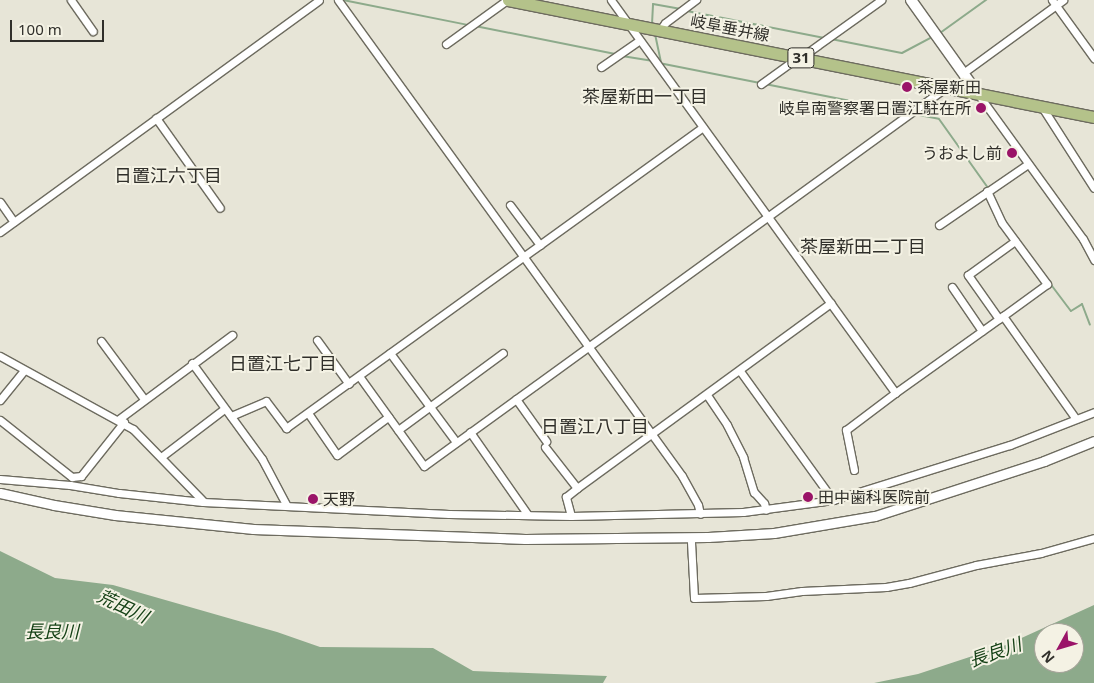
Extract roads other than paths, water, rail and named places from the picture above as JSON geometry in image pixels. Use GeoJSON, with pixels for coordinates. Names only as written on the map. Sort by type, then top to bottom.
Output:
{"type":"FeatureCollection","features":[{"type":"Feature","properties":{"kind":"main road","name":"岐阜垂井線"},"geometry":{"type":"LineString","coordinates":[[507,0],[1094,117]]}},
{"type":"Feature","properties":{"kind":"main road"},"geometry":{"type":"LineString","coordinates":[[911,0],[978,94]]}},
{"type":"Feature","properties":{"kind":"street"},"geometry":{"type":"LineString","coordinates":[[71,0],[93,31]]}},
{"type":"Feature","properties":{"kind":"street"},"geometry":{"type":"LineString","coordinates":[[0,232],[318,0]]}},
{"type":"Feature","properties":{"kind":"street"},"geometry":{"type":"LineString","coordinates":[[338,0],[682,476],[698,506],[700,514]]}},
{"type":"Feature","properties":{"kind":"street"},"geometry":{"type":"LineString","coordinates":[[446,44],[507,0]]}},
{"type":"Feature","properties":{"kind":"street"},"geometry":{"type":"LineString","coordinates":[[611,0],[895,393]]}},
{"type":"Feature","properties":{"kind":"street"},"geometry":{"type":"LineString","coordinates":[[659,31],[665,23],[696,0]]}},
{"type":"Feature","properties":{"kind":"street"},"geometry":{"type":"LineString","coordinates":[[762,84],[881,0]]}},
{"type":"Feature","properties":{"kind":"street"},"geometry":{"type":"LineString","coordinates":[[963,73],[1054,3],[1063,0]]}},
{"type":"Feature","properties":{"kind":"street"},"geometry":{"type":"LineString","coordinates":[[1054,3],[1094,58]]}},
{"type":"Feature","properties":{"kind":"street"},"geometry":{"type":"LineString","coordinates":[[601,68],[640,40]]}},
{"type":"Feature","properties":{"kind":"street"},"geometry":{"type":"LineString","coordinates":[[358,376],[424,466],[945,88]]}},
{"type":"Feature","properties":{"kind":"street"},"geometry":{"type":"LineString","coordinates":[[978,94],[1083,239],[1094,260]]}},
{"type":"Feature","properties":{"kind":"street"},"geometry":{"type":"LineString","coordinates":[[1042,108],[1094,188]]}},
{"type":"Feature","properties":{"kind":"street"},"geometry":{"type":"LineString","coordinates":[[156,118],[220,208]]}},
{"type":"Feature","properties":{"kind":"street"},"geometry":{"type":"LineString","coordinates":[[231,416],[266,401],[286,428],[703,127]]}},
{"type":"Feature","properties":{"kind":"street"},"geometry":{"type":"LineString","coordinates":[[939,225],[1028,164]]}},
{"type":"Feature","properties":{"kind":"street"},"geometry":{"type":"LineString","coordinates":[[854,470],[846,430],[1047,284],[998,216],[987,191]]}},
{"type":"Feature","properties":{"kind":"street"},"geometry":{"type":"LineString","coordinates":[[0,202],[14,222]]}},
{"type":"Feature","properties":{"kind":"street"},"geometry":{"type":"LineString","coordinates":[[510,205],[540,245]]}},
{"type":"Feature","properties":{"kind":"street"},"geometry":{"type":"LineString","coordinates":[[1015,241],[968,275],[1076,419]]}},
{"type":"Feature","properties":{"kind":"street"},"geometry":{"type":"LineString","coordinates":[[952,287],[982,331]]}},
{"type":"Feature","properties":{"kind":"street"},"geometry":{"type":"LineString","coordinates":[[571,516],[566,497],[831,303]]}},
{"type":"Feature","properties":{"kind":"street"},"geometry":{"type":"LineString","coordinates":[[0,420],[72,477],[81,476],[121,421],[144,399],[232,335]]}},
{"type":"Feature","properties":{"kind":"street"},"geometry":{"type":"LineString","coordinates":[[317,340],[349,384]]}},
{"type":"Feature","properties":{"kind":"street"},"geometry":{"type":"LineString","coordinates":[[101,342],[144,399]]}},
{"type":"Feature","properties":{"kind":"street"},"geometry":{"type":"LineString","coordinates":[[390,353],[456,442]]}},
{"type":"Feature","properties":{"kind":"street"},"geometry":{"type":"LineString","coordinates":[[398,430],[503,353]]}},
{"type":"Feature","properties":{"kind":"street"},"geometry":{"type":"LineString","coordinates":[[0,356],[121,421],[142,436],[203,502]]}},
{"type":"Feature","properties":{"kind":"street"},"geometry":{"type":"LineString","coordinates":[[192,364],[262,459],[287,506]]}},
{"type":"Feature","properties":{"kind":"street"},"geometry":{"type":"LineString","coordinates":[[0,400],[24,370]]}},
{"type":"Feature","properties":{"kind":"street"},"geometry":{"type":"LineString","coordinates":[[740,371],[833,500]]}},
{"type":"Feature","properties":{"kind":"street"},"geometry":{"type":"LineString","coordinates":[[707,395],[727,426],[743,457],[754,492],[764,503],[766,510]]}},
{"type":"Feature","properties":{"kind":"street"},"geometry":{"type":"LineString","coordinates":[[516,399],[577,488]]}},
{"type":"Feature","properties":{"kind":"street"},"geometry":{"type":"LineString","coordinates":[[161,457],[224,409]]}},
{"type":"Feature","properties":{"kind":"street"},"geometry":{"type":"LineString","coordinates":[[0,479],[70,485],[119,493],[203,502],[448,514],[571,516],[700,514],[766,510],[833,500],[1010,445],[1094,412]]}},
{"type":"Feature","properties":{"kind":"street"},"geometry":{"type":"LineString","coordinates":[[308,413],[338,455],[388,418]]}},
{"type":"Feature","properties":{"kind":"street"},"geometry":{"type":"LineString","coordinates":[[470,432],[528,515]]}},
{"type":"Feature","properties":{"kind":"street"},"geometry":{"type":"LineString","coordinates":[[0,493],[54,505],[115,515],[253,529],[525,540],[708,537],[774,533],[875,516],[1025,468],[1094,441]]}},
{"type":"Feature","properties":{"kind":"street"},"geometry":{"type":"LineString","coordinates":[[691,542],[694,598],[766,596],[802,591],[886,587],[909,583],[976,565],[1040,553],[1094,538]]}},
{"type":"Feature","properties":{"kind":"water","name":"長良川"},"geometry":{"type":"Polygon","coordinates":[[[0,551],[55,578],[113,585],[277,632],[320,647],[433,648],[473,671],[607,676],[603,683],[0,683],[0,551]]]}},
{"type":"Feature","properties":{"kind":"water","name":"長良川"},"geometry":{"type":"Polygon","coordinates":[[[1094,605],[1094,683],[874,683],[918,674],[1006,645],[1034,632],[1034,673],[1084,673],[1084,623],[1054,623],[1094,605]]]}},
{"type":"Feature","properties":{"kind":"waterway"},"geometry":{"type":"LineString","coordinates":[[343,0],[468,25]]}},
{"type":"Feature","properties":{"kind":"waterway"},"geometry":{"type":"LineString","coordinates":[[940,33],[986,0]]}},
{"type":"Feature","properties":{"kind":"waterway"},"geometry":{"type":"LineString","coordinates":[[652,24],[653,4],[680,9]]}},
{"type":"Feature","properties":{"kind":"waterway"},"geometry":{"type":"LineString","coordinates":[[687,11],[824,38]]}},
{"type":"Feature","properties":{"kind":"waterway"},"geometry":{"type":"LineString","coordinates":[[475,26],[615,54]]}},
{"type":"Feature","properties":{"kind":"waterway"},"geometry":{"type":"LineString","coordinates":[[655,34],[661,63]]}},
{"type":"Feature","properties":{"kind":"waterway"},"geometry":{"type":"LineString","coordinates":[[831,39],[902,53],[934,36]]}},
{"type":"Feature","properties":{"kind":"waterway"},"geometry":{"type":"LineString","coordinates":[[622,56],[652,61]]}},
{"type":"Feature","properties":{"kind":"waterway"},"geometry":{"type":"LineString","coordinates":[[659,63],[760,83]]}},
{"type":"Feature","properties":{"kind":"waterway"},"geometry":{"type":"LineString","coordinates":[[765,84],[907,112]]}},
{"type":"Feature","properties":{"kind":"waterway"},"geometry":{"type":"LineString","coordinates":[[914,114],[939,119],[988,188]]}},
{"type":"Feature","properties":{"kind":"waterway"},"geometry":{"type":"LineString","coordinates":[[1049,282],[1071,311],[1082,304],[1090,325]]}},
{"type":"Feature","properties":{"kind":"place","name":"茶屋新田"},"geometry":{"type":"Point","coordinates":[907,87]}},
{"type":"Feature","properties":{"kind":"place","name":"岐阜南警察署日置江駐在所"},"geometry":{"type":"Point","coordinates":[981,108]}},
{"type":"Feature","properties":{"kind":"place","name":"うおよし前"},"geometry":{"type":"Point","coordinates":[1012,153]}},
{"type":"Feature","properties":{"kind":"place","name":"田中歯科医院前"},"geometry":{"type":"Point","coordinates":[808,497]}},
{"type":"Feature","properties":{"kind":"place","name":"天野"},"geometry":{"type":"Point","coordinates":[313,499]}},
{"type":"Feature","properties":{"kind":"district","name":"茶屋新田一丁目"},"geometry":{"type":"Point","coordinates":[645,96]}},
{"type":"Feature","properties":{"kind":"district","name":"日置江六丁目"},"geometry":{"type":"Point","coordinates":[168,175]}},
{"type":"Feature","properties":{"kind":"district","name":"茶屋新田二丁目"},"geometry":{"type":"Point","coordinates":[863,246]}},
{"type":"Feature","properties":{"kind":"district","name":"日置江七丁目"},"geometry":{"type":"Point","coordinates":[283,363]}},
{"type":"Feature","properties":{"kind":"district","name":"日置江八丁目"},"geometry":{"type":"Point","coordinates":[595,426]}},
{"type":"Feature","properties":{"kind":"water label","name":"荒田川"},"geometry":{"type":"Point","coordinates":[123,606]}}]}
